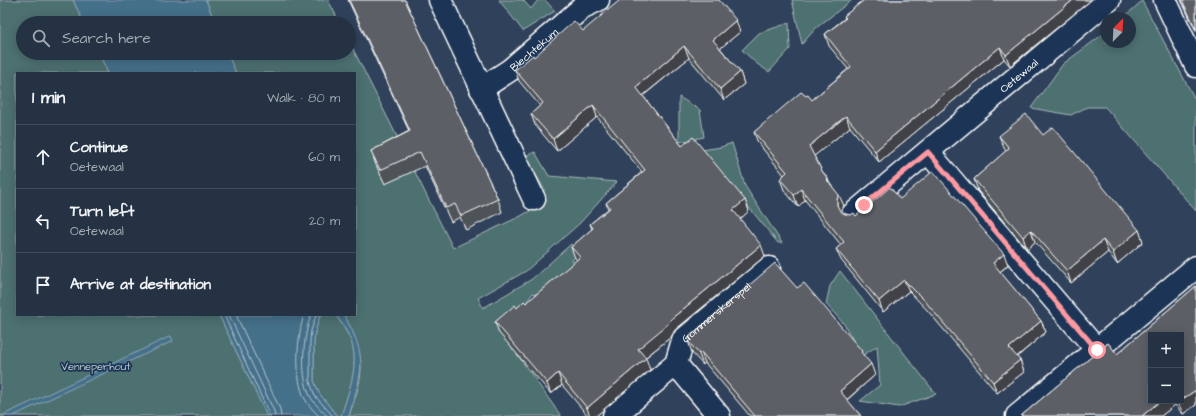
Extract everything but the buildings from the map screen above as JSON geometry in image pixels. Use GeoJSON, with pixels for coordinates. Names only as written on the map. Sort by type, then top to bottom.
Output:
{"type":"FeatureCollection","features":[{"type":"Feature","properties":{"kind":"street"},"geometry":{"type":"LineString","coordinates":[[440,0],[534,198]]}},
{"type":"Feature","properties":{"kind":"street","name":"Oetewaal"},"geometry":{"type":"LineString","coordinates":[[854,214],[1110,0]]}},
{"type":"Feature","properties":{"kind":"street"},"geometry":{"type":"LineString","coordinates":[[1165,0],[1196,66]]}},
{"type":"Feature","properties":{"kind":"street","name":"Blechtekum"},"geometry":{"type":"LineString","coordinates":[[481,89],[510,70],[586,2]]}},
{"type":"Feature","properties":{"kind":"street"},"geometry":{"type":"LineString","coordinates":[[928,152],[1097,350]]}},
{"type":"Feature","properties":{"kind":"street"},"geometry":{"type":"LineString","coordinates":[[1017,416],[1196,267]]}},
{"type":"Feature","properties":{"kind":"street","name":"Gommerskerspel"},"geometry":{"type":"LineString","coordinates":[[676,364],[683,340],[769,268]]}},
{"type":"Feature","properties":{"kind":"street"},"geometry":{"type":"LineString","coordinates":[[614,416],[676,364],[719,416]]}},
{"type":"Feature","properties":{"kind":"green space","name":"Venneperhout"},"geometry":{"type":"Polygon","coordinates":[[[0,0],[73,0],[81,16],[16,16],[16,60],[102,60],[108,72],[16,72],[16,316],[219,316],[267,416],[0,416],[0,0]]]}},
{"type":"Feature","properties":{"kind":"green space"},"geometry":{"type":"Polygon","coordinates":[[[206,0],[328,0],[336,16],[212,16],[206,0]]]}},
{"type":"Feature","properties":{"kind":"green space"},"geometry":{"type":"Polygon","coordinates":[[[499,0],[523,0],[531,9],[538,0],[545,0],[555,11],[523,31],[499,0]]]}},
{"type":"Feature","properties":{"kind":"green space"},"geometry":{"type":"Polygon","coordinates":[[[792,0],[852,0],[816,28],[802,44],[792,0]]]}},
{"type":"Feature","properties":{"kind":"green space"},"geometry":{"type":"Polygon","coordinates":[[[1142,1],[1196,101],[1196,211],[1105,107],[1087,107],[1071,115],[1031,108],[1063,64],[1100,36],[1100,48],[1136,48],[1136,12],[1130,12],[1142,1]]]}},
{"type":"Feature","properties":{"kind":"green space"},"geometry":{"type":"Polygon","coordinates":[[[789,23],[790,49],[769,72],[756,63],[742,50],[759,33],[789,23]]]}},
{"type":"Feature","properties":{"kind":"green space"},"geometry":{"type":"Polygon","coordinates":[[[356,55],[453,248],[521,216],[531,210],[538,202],[543,200],[544,189],[525,156],[535,152],[549,176],[617,182],[580,223],[526,271],[478,298],[483,308],[532,279],[571,244],[580,253],[572,260],[577,266],[538,295],[533,293],[517,315],[499,329],[561,416],[349,416],[359,386],[361,374],[360,354],[356,340],[344,316],[356,316],[356,72],[236,72],[230,60],[356,60],[356,55]]]}},
{"type":"Feature","properties":{"kind":"green space"},"geometry":{"type":"Polygon","coordinates":[[[679,97],[700,110],[704,137],[679,142],[679,97]]]}},
{"type":"Feature","properties":{"kind":"green space"},"geometry":{"type":"Polygon","coordinates":[[[732,143],[745,186],[782,243],[778,243],[702,150],[721,147],[732,143]]]}},
{"type":"Feature","properties":{"kind":"green space"},"geometry":{"type":"Polygon","coordinates":[[[840,271],[936,394],[899,407],[860,401],[880,385],[877,346],[862,356],[844,324],[826,304],[830,286],[840,271]]]}},
{"type":"Feature","properties":{"kind":"green space"},"geometry":{"type":"Polygon","coordinates":[[[320,316],[337,316],[352,344],[354,356],[353,374],[341,416],[337,416],[319,393],[314,381],[315,332],[320,316]]]}},
{"type":"Feature","properties":{"kind":"water"},"geometry":{"type":"Polygon","coordinates":[[[73,0],[206,0],[212,16],[81,16],[73,0]]]}},
{"type":"Feature","properties":{"kind":"water"},"geometry":{"type":"Polygon","coordinates":[[[102,60],[230,60],[236,72],[108,72],[102,60]]]}},
{"type":"Feature","properties":{"kind":"water"},"geometry":{"type":"Polygon","coordinates":[[[219,316],[320,316],[314,341],[314,381],[319,393],[337,416],[267,416],[219,316]]]}},
{"type":"Feature","properties":{"kind":"water"},"geometry":{"type":"Polygon","coordinates":[[[337,316],[345,316],[352,330],[360,354],[361,365],[360,375],[349,416],[341,416],[349,392],[354,365],[353,348],[346,331],[337,316]]]}},
{"type":"Feature","properties":{"kind":"water"},"geometry":{"type":"Polygon","coordinates":[[[171,336],[173,341],[13,416],[1,416],[171,336]]]}},
{"type":"Feature","properties":{"kind":"route"},"geometry":{"type":"LineString","coordinates":[[864,205],[928,152],[1097,350]]}}]}
